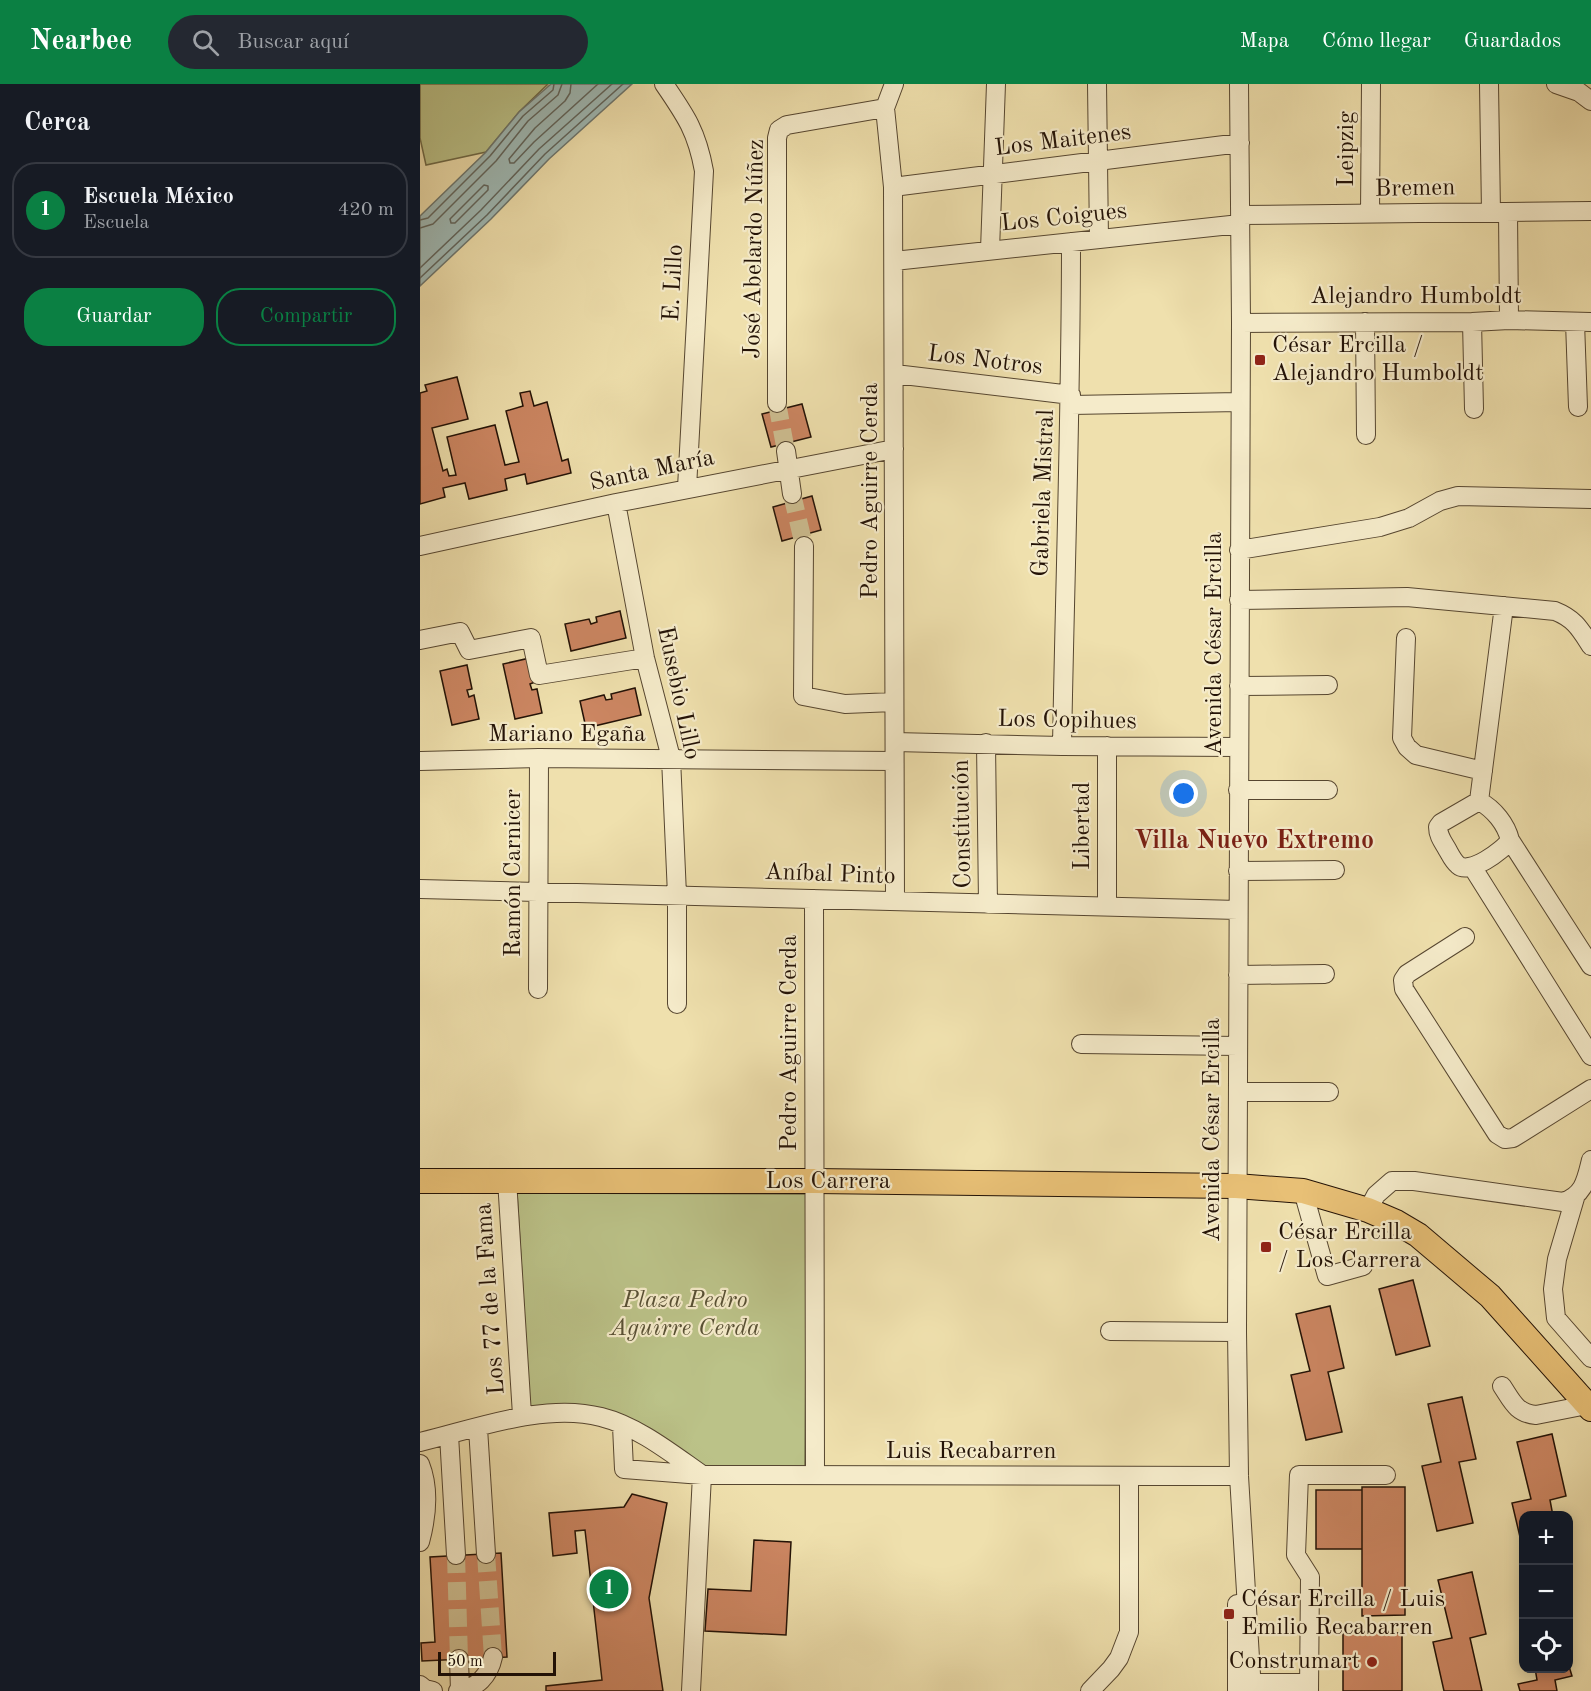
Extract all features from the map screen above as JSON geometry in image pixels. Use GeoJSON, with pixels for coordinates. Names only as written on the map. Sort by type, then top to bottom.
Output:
{"type":"FeatureCollection","features":[{"type":"Feature","properties":{"kind":"main road","name":"Los Carrera"},"geometry":{"type":"LineString","coordinates":[[420,1182],[814,1181],[1236,1186],[1303,1191],[1368,1210],[1418,1235],[1490,1296],[1589,1407]]}},
{"type":"Feature","properties":{"kind":"street","name":"Pedro Aguirre Cerda"},"geometry":{"type":"LineString","coordinates":[[894,84],[885,108],[893,188],[894,261],[895,901]]}},
{"type":"Feature","properties":{"kind":"street"},"geometry":{"type":"LineString","coordinates":[[990,250],[996,84]]}},
{"type":"Feature","properties":{"kind":"street"},"geometry":{"type":"LineString","coordinates":[[1097,84],[1099,239]]}},
{"type":"Feature","properties":{"kind":"street","name":"Avenida César Ercilla"},"geometry":{"type":"LineString","coordinates":[[1239,84],[1241,323],[1236,1186],[1239,1476],[1242,1527],[1236,1622],[1247,1688]]}},
{"type":"Feature","properties":{"kind":"street","name":"Leipzig"},"geometry":{"type":"LineString","coordinates":[[1370,214],[1371,84]]}},
{"type":"Feature","properties":{"kind":"street"},"geometry":{"type":"LineString","coordinates":[[1489,84],[1509,320]]}},
{"type":"Feature","properties":{"kind":"street"},"geometry":{"type":"LineString","coordinates":[[1556,84],[1579,92],[1591,101]]}},
{"type":"Feature","properties":{"kind":"street","name":"E. Lillo"},"geometry":{"type":"LineString","coordinates":[[666,87],[689,122],[699,144],[704,171],[687,488]]}},
{"type":"Feature","properties":{"kind":"street","name":"José Abelardo Núñez"},"geometry":{"type":"LineString","coordinates":[[777,403],[777,138],[779,130],[787,125],[885,108]]}},
{"type":"Feature","properties":{"kind":"street","name":"Los Maitenes"},"geometry":{"type":"LineString","coordinates":[[893,188],[1240,143]]}},
{"type":"Feature","properties":{"kind":"street","name":"Bremen"},"geometry":{"type":"LineString","coordinates":[[1240,219],[1370,214],[1591,212]]}},
{"type":"Feature","properties":{"kind":"street","name":"Los Coigues"},"geometry":{"type":"LineString","coordinates":[[894,261],[1099,239],[1240,219]]}},
{"type":"Feature","properties":{"kind":"street","name":"Gabriela Mistral"},"geometry":{"type":"LineString","coordinates":[[1062,746],[1071,400],[1071,242]]}},
{"type":"Feature","properties":{"kind":"street","name":"Alejandro Humboldt"},"geometry":{"type":"LineString","coordinates":[[1241,323],[1509,320],[1583,322]]}},
{"type":"Feature","properties":{"kind":"street"},"geometry":{"type":"LineString","coordinates":[[1365,322],[1366,435]]}},
{"type":"Feature","properties":{"kind":"street"},"geometry":{"type":"LineString","coordinates":[[1472,322],[1474,409]]}},
{"type":"Feature","properties":{"kind":"street"},"geometry":{"type":"LineString","coordinates":[[1578,407],[1583,322]]}},
{"type":"Feature","properties":{"kind":"street","name":"Los Notros"},"geometry":{"type":"LineString","coordinates":[[895,374],[1071,400],[1239,402]]}},
{"type":"Feature","properties":{"kind":"street","name":"Santa María"},"geometry":{"type":"LineString","coordinates":[[420,546],[687,488],[788,460],[894,449]]}},
{"type":"Feature","properties":{"kind":"street"},"geometry":{"type":"LineString","coordinates":[[788,460],[792,494]]}},
{"type":"Feature","properties":{"kind":"street"},"geometry":{"type":"LineString","coordinates":[[1239,550],[1380,527],[1409,518],[1440,501],[1458,496],[1591,499]]}},
{"type":"Feature","properties":{"kind":"street","name":"Eusebio Lillo"},"geometry":{"type":"LineString","coordinates":[[616,503],[645,658],[671,758],[677,896],[677,1004]]}},
{"type":"Feature","properties":{"kind":"street"},"geometry":{"type":"LineString","coordinates":[[804,546],[803,696],[844,704],[894,702]]}},
{"type":"Feature","properties":{"kind":"street"},"geometry":{"type":"LineString","coordinates":[[1239,600],[1407,597],[1555,611],[1569,617],[1578,625],[1591,646]]}},
{"type":"Feature","properties":{"kind":"street"},"geometry":{"type":"LineString","coordinates":[[1479,801],[1504,606]]}},
{"type":"Feature","properties":{"kind":"street"},"geometry":{"type":"LineString","coordinates":[[420,640],[460,632],[469,650],[531,639],[539,675],[645,658]]}},
{"type":"Feature","properties":{"kind":"street"},"geometry":{"type":"LineString","coordinates":[[1406,638],[1402,738],[1407,747],[1416,755],[1483,771]]}},
{"type":"Feature","properties":{"kind":"street"},"geometry":{"type":"LineString","coordinates":[[1239,686],[1328,685]]}},
{"type":"Feature","properties":{"kind":"street","name":"Los Copihues"},"geometry":{"type":"LineString","coordinates":[[895,742],[1238,747]]}},
{"type":"Feature","properties":{"kind":"street","name":"Constitución"},"geometry":{"type":"LineString","coordinates":[[986,743],[988,904]]}},
{"type":"Feature","properties":{"kind":"street","name":"Libertad"},"geometry":{"type":"LineString","coordinates":[[1107,746],[1107,907]]}},
{"type":"Feature","properties":{"kind":"street","name":"Ramón Carnicer"},"geometry":{"type":"LineString","coordinates":[[538,989],[539,758]]}},
{"type":"Feature","properties":{"kind":"street","name":"Mariano Egaña"},"geometry":{"type":"LineString","coordinates":[[420,761],[671,758],[894,761]]}},
{"type":"Feature","properties":{"kind":"street"},"geometry":{"type":"LineString","coordinates":[[1238,790],[1328,790]]}},
{"type":"Feature","properties":{"kind":"street"},"geometry":{"type":"LineString","coordinates":[[1479,801],[1492,808],[1591,966]]}},
{"type":"Feature","properties":{"kind":"street"},"geometry":{"type":"LineString","coordinates":[[1479,801],[1437,827],[1438,834],[1457,865],[1473,868],[1506,846],[1510,840]]}},
{"type":"Feature","properties":{"kind":"street"},"geometry":{"type":"LineString","coordinates":[[1473,868],[1591,1056]]}},
{"type":"Feature","properties":{"kind":"street"},"geometry":{"type":"LineString","coordinates":[[1238,872],[1335,870]]}},
{"type":"Feature","properties":{"kind":"street","name":"Aníbal Pinto"},"geometry":{"type":"LineString","coordinates":[[420,889],[1238,910]]}},
{"type":"Feature","properties":{"kind":"street","name":"Pedro Aguirre Cerda"},"geometry":{"type":"LineString","coordinates":[[814,899],[815,1475]]}},
{"type":"Feature","properties":{"kind":"street"},"geometry":{"type":"LineString","coordinates":[[1465,937],[1407,974],[1404,989],[1497,1134],[1505,1139],[1513,1138],[1591,1089]]}},
{"type":"Feature","properties":{"kind":"street"},"geometry":{"type":"LineString","coordinates":[[1238,975],[1325,974]]}},
{"type":"Feature","properties":{"kind":"street"},"geometry":{"type":"LineString","coordinates":[[1081,1044],[1238,1046]]}},
{"type":"Feature","properties":{"kind":"street"},"geometry":{"type":"LineString","coordinates":[[1238,1092],[1329,1092]]}},
{"type":"Feature","properties":{"kind":"street"},"geometry":{"type":"LineString","coordinates":[[1591,1160],[1585,1183],[1575,1198],[1557,1259],[1553,1289],[1556,1318],[1591,1358]]}},
{"type":"Feature","properties":{"kind":"street","name":"Los 77 de la Fama"},"geometry":{"type":"LineString","coordinates":[[507,1180],[522,1415]]}},
{"type":"Feature","properties":{"kind":"street"},"geometry":{"type":"LineString","coordinates":[[1368,1210],[1376,1195],[1392,1181],[1414,1180],[1563,1202],[1575,1198]]}},
{"type":"Feature","properties":{"kind":"street"},"geometry":{"type":"LineString","coordinates":[[1303,1191],[1327,1276],[1363,1266]]}},
{"type":"Feature","properties":{"kind":"street"},"geometry":{"type":"LineString","coordinates":[[1110,1330],[1237,1332]]}},
{"type":"Feature","properties":{"kind":"street"},"geometry":{"type":"LineString","coordinates":[[1502,1386],[1518,1410],[1528,1414],[1536,1415],[1589,1407]]}},
{"type":"Feature","properties":{"kind":"street"},"geometry":{"type":"LineString","coordinates":[[420,1442],[522,1415],[564,1413],[601,1417],[641,1434],[702,1474],[691,1691]]}},
{"type":"Feature","properties":{"kind":"street","name":"Luis Recabarren"},"geometry":{"type":"LineString","coordinates":[[622,1426],[624,1469],[702,1474],[1239,1476]]}},
{"type":"Feature","properties":{"kind":"street"},"geometry":{"type":"LineString","coordinates":[[478,1428],[486,1554]]}},
{"type":"Feature","properties":{"kind":"street"},"geometry":{"type":"LineString","coordinates":[[449,1435],[456,1556]]}},
{"type":"Feature","properties":{"kind":"street"},"geometry":{"type":"LineString","coordinates":[[420,1464],[426,1495],[426,1511],[420,1542]]}},
{"type":"Feature","properties":{"kind":"street"},"geometry":{"type":"LineString","coordinates":[[1247,1688],[1309,1687],[1310,1577],[1296,1555],[1299,1475],[1386,1475]]}},
{"type":"Feature","properties":{"kind":"street"},"geometry":{"type":"LineString","coordinates":[[1090,1691],[1119,1658],[1129,1632],[1130,1476]]}},
{"type":"Feature","properties":{"kind":"street"},"geometry":{"type":"LineString","coordinates":[[459,1659],[459,1691],[480,1682],[489,1671],[492,1657]]}},
{"type":"Feature","properties":{"kind":"street"},"geometry":{"type":"LineString","coordinates":[[420,1685],[433,1691]]}},
{"type":"Feature","properties":{"kind":"green space"},"geometry":{"type":"Polygon","coordinates":[[[420,84],[548,84],[519,112],[486,152],[426,165],[420,138],[420,84]]]}},
{"type":"Feature","properties":{"kind":"green space","name":"Plaza Pedro Aguirre Cerda"},"geometry":{"type":"Polygon","coordinates":[[[517,1193],[807,1194],[805,1472],[706,1470],[644,1429],[530,1409],[517,1193]]]}},
{"type":"Feature","properties":{"kind":"water"},"geometry":{"type":"Polygon","coordinates":[[[551,84],[632,84],[549,159],[491,219],[420,286],[420,216],[486,152],[519,112],[551,84]]]}},
{"type":"Feature","properties":{"kind":"building"},"geometry":{"type":"Polygon","coordinates":[[[457,377],[468,419],[432,428],[443,471],[447,469],[449,476],[456,475],[447,437],[495,425],[505,465],[519,462],[506,411],[523,406],[520,393],[530,391],[534,406],[547,402],[562,461],[568,459],[571,473],[527,484],[525,474],[505,479],[507,490],[469,499],[465,483],[443,488],[445,497],[420,504],[420,393],[427,391],[425,385],[457,377]]]}},
{"type":"Feature","properties":{"kind":"building"},"geometry":{"type":"Polygon","coordinates":[[[802,404],[811,437],[771,447],[762,414],[802,404]]]}},
{"type":"Feature","properties":{"kind":"building"},"geometry":{"type":"Polygon","coordinates":[[[812,496],[821,530],[782,541],[773,507],[812,496]]]}},
{"type":"Feature","properties":{"kind":"building"},"geometry":{"type":"Polygon","coordinates":[[[620,611],[626,638],[571,651],[565,624],[589,619],[591,624],[597,622],[596,617],[620,611]]]}},
{"type":"Feature","properties":{"kind":"building"},"geometry":{"type":"Polygon","coordinates":[[[530,658],[535,682],[530,684],[532,690],[537,689],[542,713],[515,719],[503,664],[530,658]]]}},
{"type":"Feature","properties":{"kind":"building"},"geometry":{"type":"Polygon","coordinates":[[[467,665],[472,689],[467,690],[469,697],[474,695],[479,719],[452,725],[440,671],[467,665]]]}},
{"type":"Feature","properties":{"kind":"building"},"geometry":{"type":"Polygon","coordinates":[[[635,688],[641,715],[586,728],[580,701],[604,695],[606,700],[612,699],[611,694],[635,688]]]}},
{"type":"Feature","properties":{"kind":"building"},"geometry":{"type":"Polygon","coordinates":[[[1413,1280],[1430,1346],[1396,1355],[1379,1289],[1413,1280]]]}},
{"type":"Feature","properties":{"kind":"building"},"geometry":{"type":"Polygon","coordinates":[[[1330,1306],[1344,1368],[1328,1372],[1342,1432],[1306,1440],[1291,1375],[1310,1371],[1296,1314],[1330,1306]]]}},
{"type":"Feature","properties":{"kind":"building"},"geometry":{"type":"Polygon","coordinates":[[[1462,1397],[1476,1459],[1459,1462],[1473,1523],[1437,1531],[1422,1466],[1441,1462],[1428,1404],[1462,1397]]]}},
{"type":"Feature","properties":{"kind":"building"},"geometry":{"type":"Polygon","coordinates":[[[1552,1434],[1566,1496],[1550,1500],[1552,1511],[1519,1511],[1519,1533],[1512,1503],[1531,1499],[1517,1442],[1552,1434]]]}},
{"type":"Feature","properties":{"kind":"building"},"geometry":{"type":"Polygon","coordinates":[[[1362,1487],[1405,1487],[1405,1615],[1362,1616],[1362,1487]]]}},
{"type":"Feature","properties":{"kind":"building"},"geometry":{"type":"Polygon","coordinates":[[[1316,1490],[1362,1490],[1362,1549],[1316,1549],[1316,1490]]]}},
{"type":"Feature","properties":{"kind":"building"},"geometry":{"type":"Polygon","coordinates":[[[632,1494],[667,1503],[649,1598],[663,1691],[546,1691],[546,1686],[602,1680],[585,1530],[575,1531],[577,1553],[553,1556],[549,1513],[624,1507],[632,1494]]]}},
{"type":"Feature","properties":{"kind":"building"},"geometry":{"type":"Polygon","coordinates":[[[754,1540],[791,1542],[786,1635],[705,1631],[708,1589],[751,1591],[754,1540]]]}},
{"type":"Feature","properties":{"kind":"building"},"geometry":{"type":"Polygon","coordinates":[[[501,1553],[507,1657],[422,1661],[421,1643],[435,1642],[430,1557],[501,1553]]]}},
{"type":"Feature","properties":{"kind":"building"},"geometry":{"type":"Polygon","coordinates":[[[1472,1572],[1486,1634],[1470,1638],[1482,1691],[1444,1691],[1433,1642],[1452,1638],[1438,1580],[1472,1572]]]}},
{"type":"Feature","properties":{"kind":"building","name":"Construmart"},"geometry":{"type":"Polygon","coordinates":[[[1343,1633],[1402,1633],[1402,1691],[1343,1691],[1343,1633]]]}},
{"type":"Feature","properties":{"kind":"building"},"geometry":{"type":"Polygon","coordinates":[[[1536,1673],[1571,1673],[1572,1676],[1555,1680],[1557,1691],[1520,1691],[1518,1684],[1537,1680],[1536,1673]]]}},
{"type":"Feature","properties":{"kind":"tunnel"},"geometry":{"type":"LineString","coordinates":[[777,403],[786,451]]}},
{"type":"Feature","properties":{"kind":"tunnel"},"geometry":{"type":"LineString","coordinates":[[792,494],[804,546]]}},
{"type":"Feature","properties":{"kind":"tunnel"},"geometry":{"type":"LineString","coordinates":[[486,1554],[493,1657]]}},
{"type":"Feature","properties":{"kind":"tunnel"},"geometry":{"type":"LineString","coordinates":[[456,1555],[459,1659]]}},
{"type":"Feature","properties":{"kind":"place","name":"César Ercilla / Alejandro Humboldt"},"geometry":{"type":"Point","coordinates":[1260,360]}},
{"type":"Feature","properties":{"kind":"place","name":"César Ercilla / Los Carrera"},"geometry":{"type":"Point","coordinates":[1266,1247]}},
{"type":"Feature","properties":{"kind":"place","name":"Escuela México"},"geometry":{"type":"Point","coordinates":[609,1589]}},
{"type":"Feature","properties":{"kind":"place","name":"César Ercilla / Luis Emilio Recabarren"},"geometry":{"type":"Point","coordinates":[1229,1614]}},
{"type":"Feature","properties":{"kind":"place","name":"Construmart"},"geometry":{"type":"Point","coordinates":[1372,1662]}},
{"type":"Feature","properties":{"kind":"district","name":"Villa Nuevo Extremo"},"geometry":{"type":"Point","coordinates":[1254,841]}}]}
